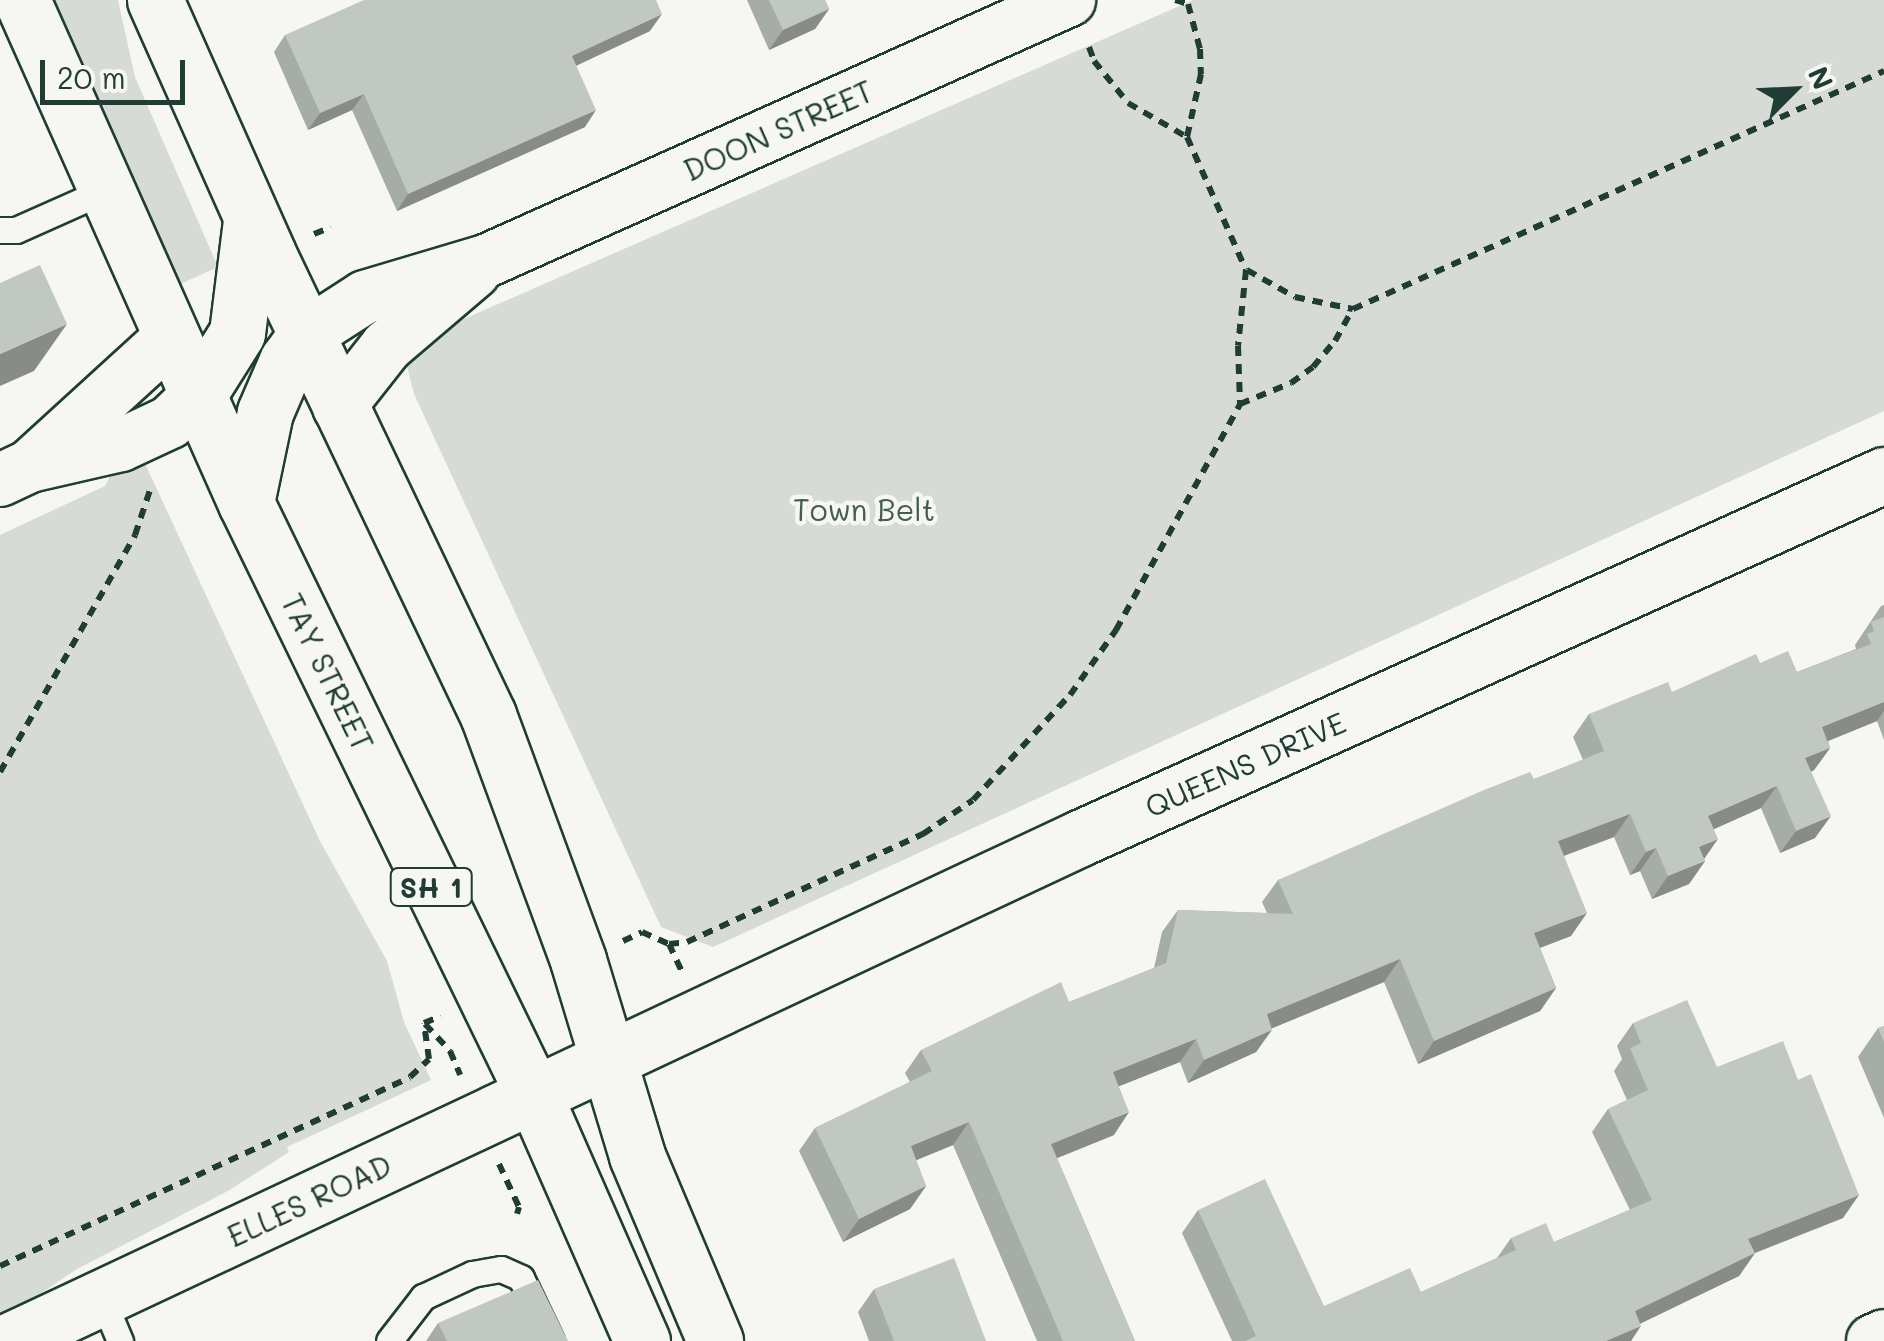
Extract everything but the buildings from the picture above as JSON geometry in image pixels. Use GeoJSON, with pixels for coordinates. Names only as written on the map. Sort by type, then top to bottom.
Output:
{"type":"FeatureCollection","features":[{"type":"Feature","properties":{"kind":"main road","name":"TAY STREET"},"geometry":{"type":"LineString","coordinates":[[22,0],[246,503],[534,1094],[642,1341]]}},
{"type":"Feature","properties":{"kind":"main road"},"geometry":{"type":"LineString","coordinates":[[154,0],[339,407],[488,715],[574,947],[636,1156],[715,1341]]}},
{"type":"Feature","properties":{"kind":"main road"},"geometry":{"type":"LineString","coordinates":[[198,394],[238,332],[251,217]]}},
{"type":"Feature","properties":{"kind":"main road"},"geometry":{"type":"LineString","coordinates":[[246,503],[265,412],[287,360],[306,335]]}},
{"type":"Feature","properties":{"kind":"main road","name":"QUEENS DRIVE"},"geometry":{"type":"LineString","coordinates":[[608,1059],[1098,830],[1884,476]]}},
{"type":"Feature","properties":{"kind":"main road","name":"ELLES ROAD"},"geometry":{"type":"LineString","coordinates":[[9,1341],[111,1319],[534,1094],[608,1059]]}},
{"type":"Feature","properties":{"kind":"street","name":"DOON STREET"},"geometry":{"type":"LineString","coordinates":[[306,335],[365,297],[486,261],[1069,0]]}},
{"type":"Feature","properties":{"kind":"street","name":"DOON STREET"},"geometry":{"type":"LineString","coordinates":[[339,407],[387,346],[486,261]]}},
{"type":"Feature","properties":{"kind":"street"},"geometry":{"type":"LineString","coordinates":[[15,473],[170,338]]}},
{"type":"Feature","properties":{"kind":"street"},"geometry":{"type":"LineString","coordinates":[[15,473],[121,445],[170,422],[198,394]]}},
{"type":"Feature","properties":{"kind":"street"},"geometry":{"type":"LineString","coordinates":[[1873,1341],[1884,1336]]}},
{"type":"Feature","properties":{"kind":"lane"},"geometry":{"type":"LineString","coordinates":[[0,230],[16,230],[106,190]]}},
{"type":"Feature","properties":{"kind":"lane"},"geometry":{"type":"LineString","coordinates":[[390,1341],[423,1297],[472,1274],[501,1269],[521,1278],[552,1341]]}},
{"type":"Feature","properties":{"kind":"path"},"geometry":{"type":"LineString","coordinates":[[1175,0],[1188,4],[1201,74],[1187,137]]}},
{"type":"Feature","properties":{"kind":"path"},"geometry":{"type":"LineString","coordinates":[[630,938],[642,932],[669,944],[686,942],[923,834],[973,800],[1070,695],[1116,630],[1240,404],[1238,346],[1246,270],[1187,137],[1128,103],[1088,49]]}},
{"type":"Feature","properties":{"kind":"path"},"geometry":{"type":"LineString","coordinates":[[1246,270],[1294,297],[1353,309],[1884,71]]}},
{"type":"Feature","properties":{"kind":"path"},"geometry":{"type":"LineString","coordinates":[[1240,404],[1313,368],[1335,341],[1353,309]]}},
{"type":"Feature","properties":{"kind":"path"},"geometry":{"type":"LineString","coordinates":[[0,772],[135,535],[155,474]]}},
{"type":"Feature","properties":{"kind":"path"},"geometry":{"type":"LineString","coordinates":[[669,944],[674,954]]}},
{"type":"Feature","properties":{"kind":"path"},"geometry":{"type":"LineString","coordinates":[[424,1023],[449,1013]]}},
{"type":"Feature","properties":{"kind":"path"},"geometry":{"type":"LineString","coordinates":[[424,1023],[450,1051]]}},
{"type":"Feature","properties":{"kind":"path"},"geometry":{"type":"LineString","coordinates":[[0,1266],[410,1077],[429,1060],[424,1023]]}},
{"type":"Feature","properties":{"kind":"green space"},"geometry":{"type":"Polygon","coordinates":[[[52,0],[118,0],[135,77],[218,267],[178,285],[52,0]]]}},
{"type":"Feature","properties":{"kind":"green space","name":"Town Belt"},"geometry":{"type":"Polygon","coordinates":[[[1193,0],[1884,0],[1884,411],[713,947],[661,927],[414,394],[402,346],[1193,0]]]}},
{"type":"Feature","properties":{"kind":"green space"},"geometry":{"type":"Polygon","coordinates":[[[142,457],[320,841],[387,961],[404,1022],[431,1080],[287,1147],[289,1152],[228,1191],[77,1269],[0,1321],[0,535],[105,486],[113,470],[142,457]]]}}]}
